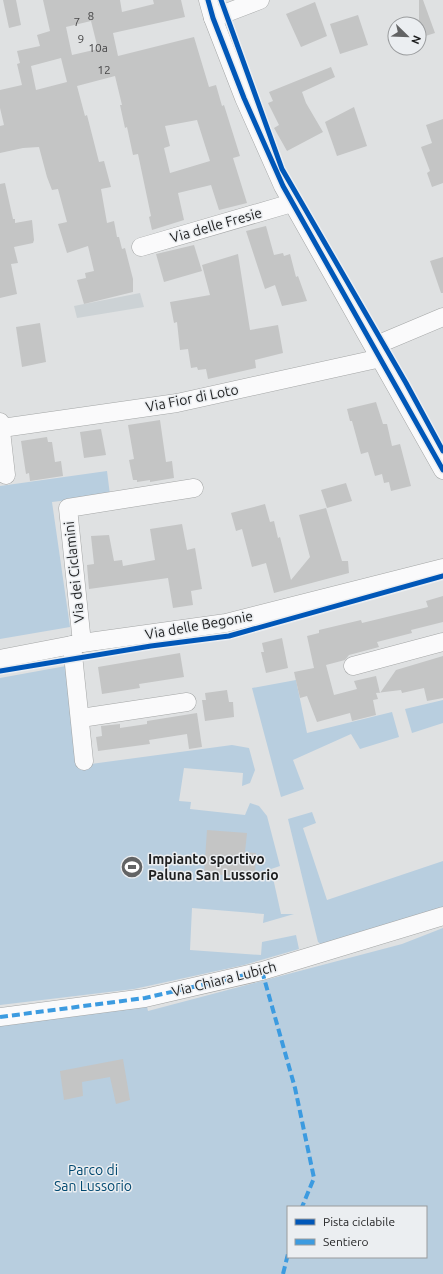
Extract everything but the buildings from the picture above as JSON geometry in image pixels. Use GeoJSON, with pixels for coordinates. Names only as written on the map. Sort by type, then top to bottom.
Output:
{"type":"FeatureCollection","features":[{"type":"Feature","properties":{"kind":"street"},"geometry":{"type":"LineString","coordinates":[[208,0],[213,18],[247,104],[283,186],[443,470]]}},
{"type":"Feature","properties":{"kind":"street"},"geometry":{"type":"LineString","coordinates":[[213,18],[260,0]]}},
{"type":"Feature","properties":{"kind":"street","name":"Via delle Fresie"},"geometry":{"type":"LineString","coordinates":[[141,246],[292,203]]}},
{"type":"Feature","properties":{"kind":"street","name":"Via Fior di Loto"},"geometry":{"type":"LineString","coordinates":[[1,425],[178,403],[377,352],[443,317]]}},
{"type":"Feature","properties":{"kind":"street"},"geometry":{"type":"LineString","coordinates":[[1,425],[6,475]]}},
{"type":"Feature","properties":{"kind":"street","name":"Via dei Ciclamini"},"geometry":{"type":"LineString","coordinates":[[84,761],[68,508],[194,488]]}},
{"type":"Feature","properties":{"kind":"street","name":"Via delle Begonie"},"geometry":{"type":"LineString","coordinates":[[0,659],[77,644],[226,623],[443,568]]}},
{"type":"Feature","properties":{"kind":"street"},"geometry":{"type":"LineString","coordinates":[[353,666],[443,642]]}},
{"type":"Feature","properties":{"kind":"street"},"geometry":{"type":"LineString","coordinates":[[81,718],[187,702]]}},
{"type":"Feature","properties":{"kind":"street","name":"Via Chiara Lubich"},"geometry":{"type":"LineString","coordinates":[[0,1017],[145,998],[254,973],[443,916]]}},
{"type":"Feature","properties":{"kind":"shaded area"},"geometry":{"type":"Polygon","coordinates":[[[140,293],[144,307],[77,318],[74,306],[140,293]]]}},
{"type":"Feature","properties":{"kind":"green space"},"geometry":{"type":"Polygon","coordinates":[[[107,471],[110,495],[52,502],[70,627],[0,639],[0,486],[107,471]]]}},
{"type":"Feature","properties":{"kind":"green space","name":"Impianto sportivo Paluna San Lussorio"},"geometry":{"type":"Polygon","coordinates":[[[66,666],[76,716],[76,766],[232,745],[249,748],[255,770],[250,783],[242,786],[243,773],[184,768],[179,801],[191,802],[190,809],[245,815],[250,803],[259,806],[267,816],[280,866],[271,869],[281,914],[294,914],[263,923],[264,914],[192,908],[190,950],[261,955],[262,942],[296,935],[299,949],[244,965],[134,989],[0,1005],[0,678],[66,666]]]}},
{"type":"Feature","properties":{"kind":"green space"},"geometry":{"type":"Polygon","coordinates":[[[296,680],[307,733],[392,712],[399,737],[360,749],[351,734],[293,760],[304,789],[281,797],[252,688],[296,680]]]}},
{"type":"Feature","properties":{"kind":"green space"},"geometry":{"type":"Polygon","coordinates":[[[443,700],[443,723],[412,733],[405,709],[443,700]]]}},
{"type":"Feature","properties":{"kind":"green space"},"geometry":{"type":"Polygon","coordinates":[[[312,812],[316,823],[303,828],[327,900],[443,861],[443,907],[397,923],[321,944],[318,942],[288,819],[312,812]]]}},
{"type":"Feature","properties":{"kind":"green space","name":"Parco di San Lussorio"},"geometry":{"type":"Polygon","coordinates":[[[443,928],[443,1274],[0,1274],[0,1017],[145,998],[148,1011],[402,944],[443,928]]]}},
{"type":"Feature","properties":{"kind":"marked path"},"geometry":{"type":"LineString","coordinates":[[262,971],[295,1088],[314,1178],[302,1206]]}},
{"type":"Feature","properties":{"kind":"marked path"},"geometry":{"type":"LineString","coordinates":[[0,1017],[145,998],[254,973]]}},
{"type":"Feature","properties":{"kind":"marked path"},"geometry":{"type":"LineString","coordinates":[[283,1274],[287,1258]]}},
{"type":"Feature","properties":{"kind":"cycle path"},"geometry":{"type":"LineString","coordinates":[[208,0],[213,18],[244,98],[283,186],[443,470]]}},
{"type":"Feature","properties":{"kind":"cycle path"},"geometry":{"type":"LineString","coordinates":[[221,0],[282,169],[406,383],[443,451]]}},
{"type":"Feature","properties":{"kind":"cycle path"},"geometry":{"type":"LineString","coordinates":[[0,671],[151,646],[229,636],[443,576]]}},
{"type":"Feature","properties":{"kind":"place","name":"Impianto sportivo Paluna San Lussorio"},"geometry":{"type":"Point","coordinates":[132,867]}}]}
